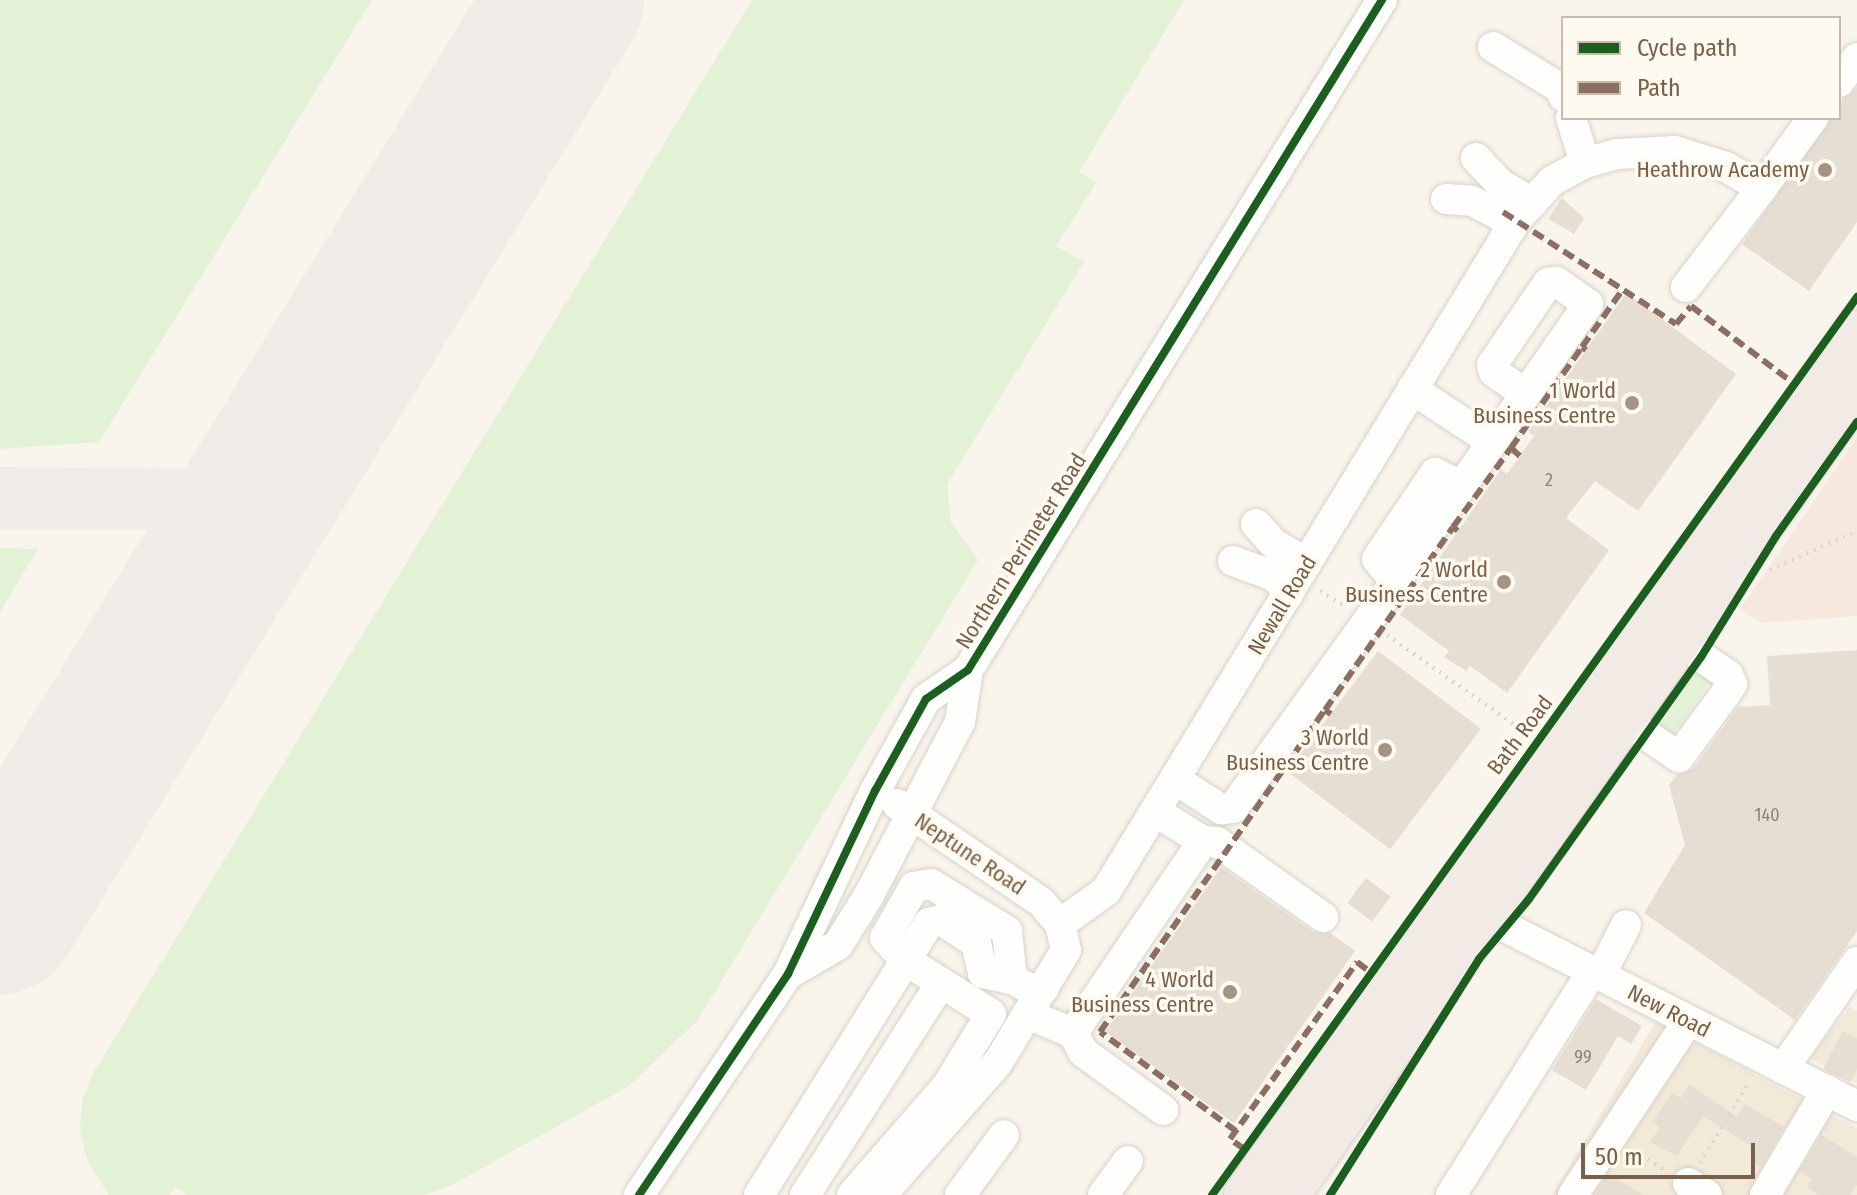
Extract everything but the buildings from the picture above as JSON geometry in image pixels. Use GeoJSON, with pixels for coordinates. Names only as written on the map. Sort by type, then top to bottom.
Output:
{"type":"FeatureCollection","features":[{"type":"Feature","properties":{"kind":"highway","name":"Bath Road"},"geometry":{"type":"LineString","coordinates":[[1246,1195],[1857,333]]}},
{"type":"Feature","properties":{"kind":"highway"},"geometry":{"type":"LineString","coordinates":[[1287,1195],[1857,388]]}},
{"type":"Feature","properties":{"kind":"street","name":"Northern Perimeter Road"},"geometry":{"type":"LineString","coordinates":[[788,974],[838,945],[960,722],[968,670],[1382,0]]}},
{"type":"Feature","properties":{"kind":"street"},"geometry":{"type":"LineString","coordinates":[[1493,47],[1561,91]]}},
{"type":"Feature","properties":{"kind":"street"},"geometry":{"type":"LineString","coordinates":[[1841,79],[1857,58]]}},
{"type":"Feature","properties":{"kind":"street"},"geometry":{"type":"LineString","coordinates":[[1572,120],[1594,160]]}},
{"type":"Feature","properties":{"kind":"street"},"geometry":{"type":"LineString","coordinates":[[1590,120],[1594,160]]}},
{"type":"Feature","properties":{"kind":"street"},"geometry":{"type":"LineString","coordinates":[[1686,287],[1812,120]]}},
{"type":"Feature","properties":{"kind":"street","name":"Newall Road"},"geometry":{"type":"LineString","coordinates":[[1060,924],[1106,891],[1511,229],[1552,181],[1594,160],[1675,151],[1726,167],[1762,188]]}},
{"type":"Feature","properties":{"kind":"street"},"geometry":{"type":"LineString","coordinates":[[1476,158],[1499,183],[1532,203]]}},
{"type":"Feature","properties":{"kind":"street"},"geometry":{"type":"LineString","coordinates":[[1446,199],[1472,201],[1500,215],[1511,229]]}},
{"type":"Feature","properties":{"kind":"street"},"geometry":{"type":"LineString","coordinates":[[1176,780],[1221,809],[1233,808],[1368,621],[1588,304],[1556,282],[1548,283],[1492,365],[1494,372],[1525,394]]}},
{"type":"Feature","properties":{"kind":"street"},"geometry":{"type":"LineString","coordinates":[[1412,389],[1491,441]]}},
{"type":"Feature","properties":{"kind":"street"},"geometry":{"type":"LineString","coordinates":[[1256,524],[1298,578]]}},
{"type":"Feature","properties":{"kind":"street"},"geometry":{"type":"LineString","coordinates":[[1233,561],[1277,577],[1298,578]]}},
{"type":"Feature","properties":{"kind":"street"},"geometry":{"type":"LineString","coordinates":[[1623,719],[1679,757],[1717,706],[1732,684],[1728,675],[1701,657],[1685,632]]}},
{"type":"Feature","properties":{"kind":"street","name":"Northern Perimeter Road"},"geometry":{"type":"LineString","coordinates":[[639,1195],[788,974],[875,791],[926,699],[968,670]]}},
{"type":"Feature","properties":{"kind":"street","name":"Neptune Road"},"geometry":{"type":"LineString","coordinates":[[875,791],[1041,902],[1060,924]]}},
{"type":"Feature","properties":{"kind":"street"},"geometry":{"type":"LineString","coordinates":[[1156,812],[1203,841],[1217,842],[1323,917]]}},
{"type":"Feature","properties":{"kind":"street"},"geometry":{"type":"LineString","coordinates":[[1073,1033],[1203,841]]}},
{"type":"Feature","properties":{"kind":"street","name":"New Road"},"geometry":{"type":"LineString","coordinates":[[1482,915],[1857,1106]]}},
{"type":"Feature","properties":{"kind":"street"},"geometry":{"type":"LineString","coordinates":[[759,1195],[899,954],[929,923],[941,920],[976,943],[983,973],[1012,979],[1028,988],[1044,988]]}},
{"type":"Feature","properties":{"kind":"street"},"geometry":{"type":"LineString","coordinates":[[890,1192],[968,1102],[1044,988],[1066,950],[1060,924]]}},
{"type":"Feature","properties":{"kind":"street"},"geometry":{"type":"LineString","coordinates":[[1451,1195],[1626,925]]}},
{"type":"Feature","properties":{"kind":"street"},"geometry":{"type":"LineString","coordinates":[[852,1195],[947,1086],[991,1014],[899,954]]}},
{"type":"Feature","properties":{"kind":"street"},"geometry":{"type":"LineString","coordinates":[[1773,1064],[1857,962]]}},
{"type":"Feature","properties":{"kind":"street"},"geometry":{"type":"LineString","coordinates":[[805,1195],[941,983]]}},
{"type":"Feature","properties":{"kind":"street"},"geometry":{"type":"LineString","coordinates":[[1027,1014],[1073,1033],[1083,1052],[1163,1110]]}},
{"type":"Feature","properties":{"kind":"street"},"geometry":{"type":"LineString","coordinates":[[1573,1195],[1622,1144],[1688,1021]]}},
{"type":"Feature","properties":{"kind":"street"},"geometry":{"type":"LineString","coordinates":[[1765,1195],[1827,1090]]}},
{"type":"Feature","properties":{"kind":"street"},"geometry":{"type":"LineString","coordinates":[[960,1195],[1004,1135]]}},
{"type":"Feature","properties":{"kind":"street"},"geometry":{"type":"LineString","coordinates":[[1103,1195],[1128,1161]]}},
{"type":"Feature","properties":{"kind":"path"},"geometry":{"type":"LineString","coordinates":[[1754,577],[1765,567],[1852,533]]}},
{"type":"Feature","properties":{"kind":"path"},"geometry":{"type":"LineString","coordinates":[[1298,578],[1368,621],[1538,742]]}},
{"type":"Feature","properties":{"kind":"path"},"geometry":{"type":"LineString","coordinates":[[1622,1144],[1697,1189],[1773,1064]]}},
{"type":"Feature","properties":{"kind":"shaded area"},"geometry":{"type":"Polygon","coordinates":[[[1857,437],[1857,616],[1762,623],[1740,609],[1857,437]]]}},
{"type":"Feature","properties":{"kind":"shaded area"},"geometry":{"type":"Polygon","coordinates":[[[1850,1007],[1857,1011],[1857,1083],[1809,1058],[1850,1007]]]}},
{"type":"Feature","properties":{"kind":"shaded area"},"geometry":{"type":"Polygon","coordinates":[[[1656,1022],[1857,1128],[1857,1195],[1552,1195],[1656,1022]]]}},
{"type":"Feature","properties":{"kind":"green space"},"geometry":{"type":"Polygon","coordinates":[[[0,0],[372,0],[99,442],[0,449],[0,0]]]}},
{"type":"Feature","properties":{"kind":"green space"},"geometry":{"type":"Polygon","coordinates":[[[752,0],[1184,0],[1079,172],[1096,183],[1056,246],[1084,262],[947,484],[951,522],[978,560],[697,1021],[629,1086],[452,1185],[424,1195],[188,1195],[175,1187],[169,1195],[109,1195],[88,1162],[80,1130],[82,1100],[92,1075],[752,0]]]}},
{"type":"Feature","properties":{"kind":"green space"},"geometry":{"type":"Polygon","coordinates":[[[0,548],[38,549],[0,612],[0,548]]]}},
{"type":"Feature","properties":{"kind":"green space"},"geometry":{"type":"Polygon","coordinates":[[[1696,660],[1716,674],[1671,737],[1652,723],[1696,660]]]}},
{"type":"Feature","properties":{"kind":"taxiway"},"geometry":{"type":"LineString","coordinates":[[0,498],[198,499],[231,489],[292,443]]}},
{"type":"Feature","properties":{"kind":"runway"},"geometry":{"type":"LineString","coordinates":[[0,916],[566,0]]}},
{"type":"Feature","properties":{"kind":"marked path"},"geometry":{"type":"LineString","coordinates":[[1503,212],[1676,324],[1691,306],[1796,385]]}},
{"type":"Feature","properties":{"kind":"marked path"},"geometry":{"type":"LineString","coordinates":[[1582,347],[1623,289]]}},
{"type":"Feature","properties":{"kind":"marked path"},"geometry":{"type":"LineString","coordinates":[[1511,448],[1582,347],[1586,350]]}},
{"type":"Feature","properties":{"kind":"marked path"},"geometry":{"type":"LineString","coordinates":[[1453,527],[1511,448],[1520,456]]}},
{"type":"Feature","properties":{"kind":"marked path"},"geometry":{"type":"LineString","coordinates":[[1325,710],[1453,527],[1458,531]]}},
{"type":"Feature","properties":{"kind":"marked path"},"geometry":{"type":"LineString","coordinates":[[1236,1131],[1100,1032],[1325,710],[1331,714]]}},
{"type":"Feature","properties":{"kind":"marked path"},"geometry":{"type":"LineString","coordinates":[[1244,1149],[1230,1139],[1357,962],[1369,971]]}},
{"type":"Feature","properties":{"kind":"cycle path"},"geometry":{"type":"LineString","coordinates":[[639,1195],[788,974],[875,791],[926,699],[968,670],[1382,0]]}},
{"type":"Feature","properties":{"kind":"cycle path"},"geometry":{"type":"LineString","coordinates":[[1212,1195],[1857,297]]}},
{"type":"Feature","properties":{"kind":"cycle path"},"geometry":{"type":"LineString","coordinates":[[1330,1195],[1479,959],[1529,899],[1701,657],[1776,536],[1857,422]]}},
{"type":"Feature","properties":{"kind":"place","name":"Heathrow Academy"},"geometry":{"type":"Point","coordinates":[1825,170]}},
{"type":"Feature","properties":{"kind":"place","name":"1 World Business Centre"},"geometry":{"type":"Point","coordinates":[1632,403]}},
{"type":"Feature","properties":{"kind":"place","name":"2 World Business Centre"},"geometry":{"type":"Point","coordinates":[1504,582]}},
{"type":"Feature","properties":{"kind":"place","name":"3 World Business Centre"},"geometry":{"type":"Point","coordinates":[1385,750]}},
{"type":"Feature","properties":{"kind":"place","name":"4 World Business Centre"},"geometry":{"type":"Point","coordinates":[1230,992]}}]}
